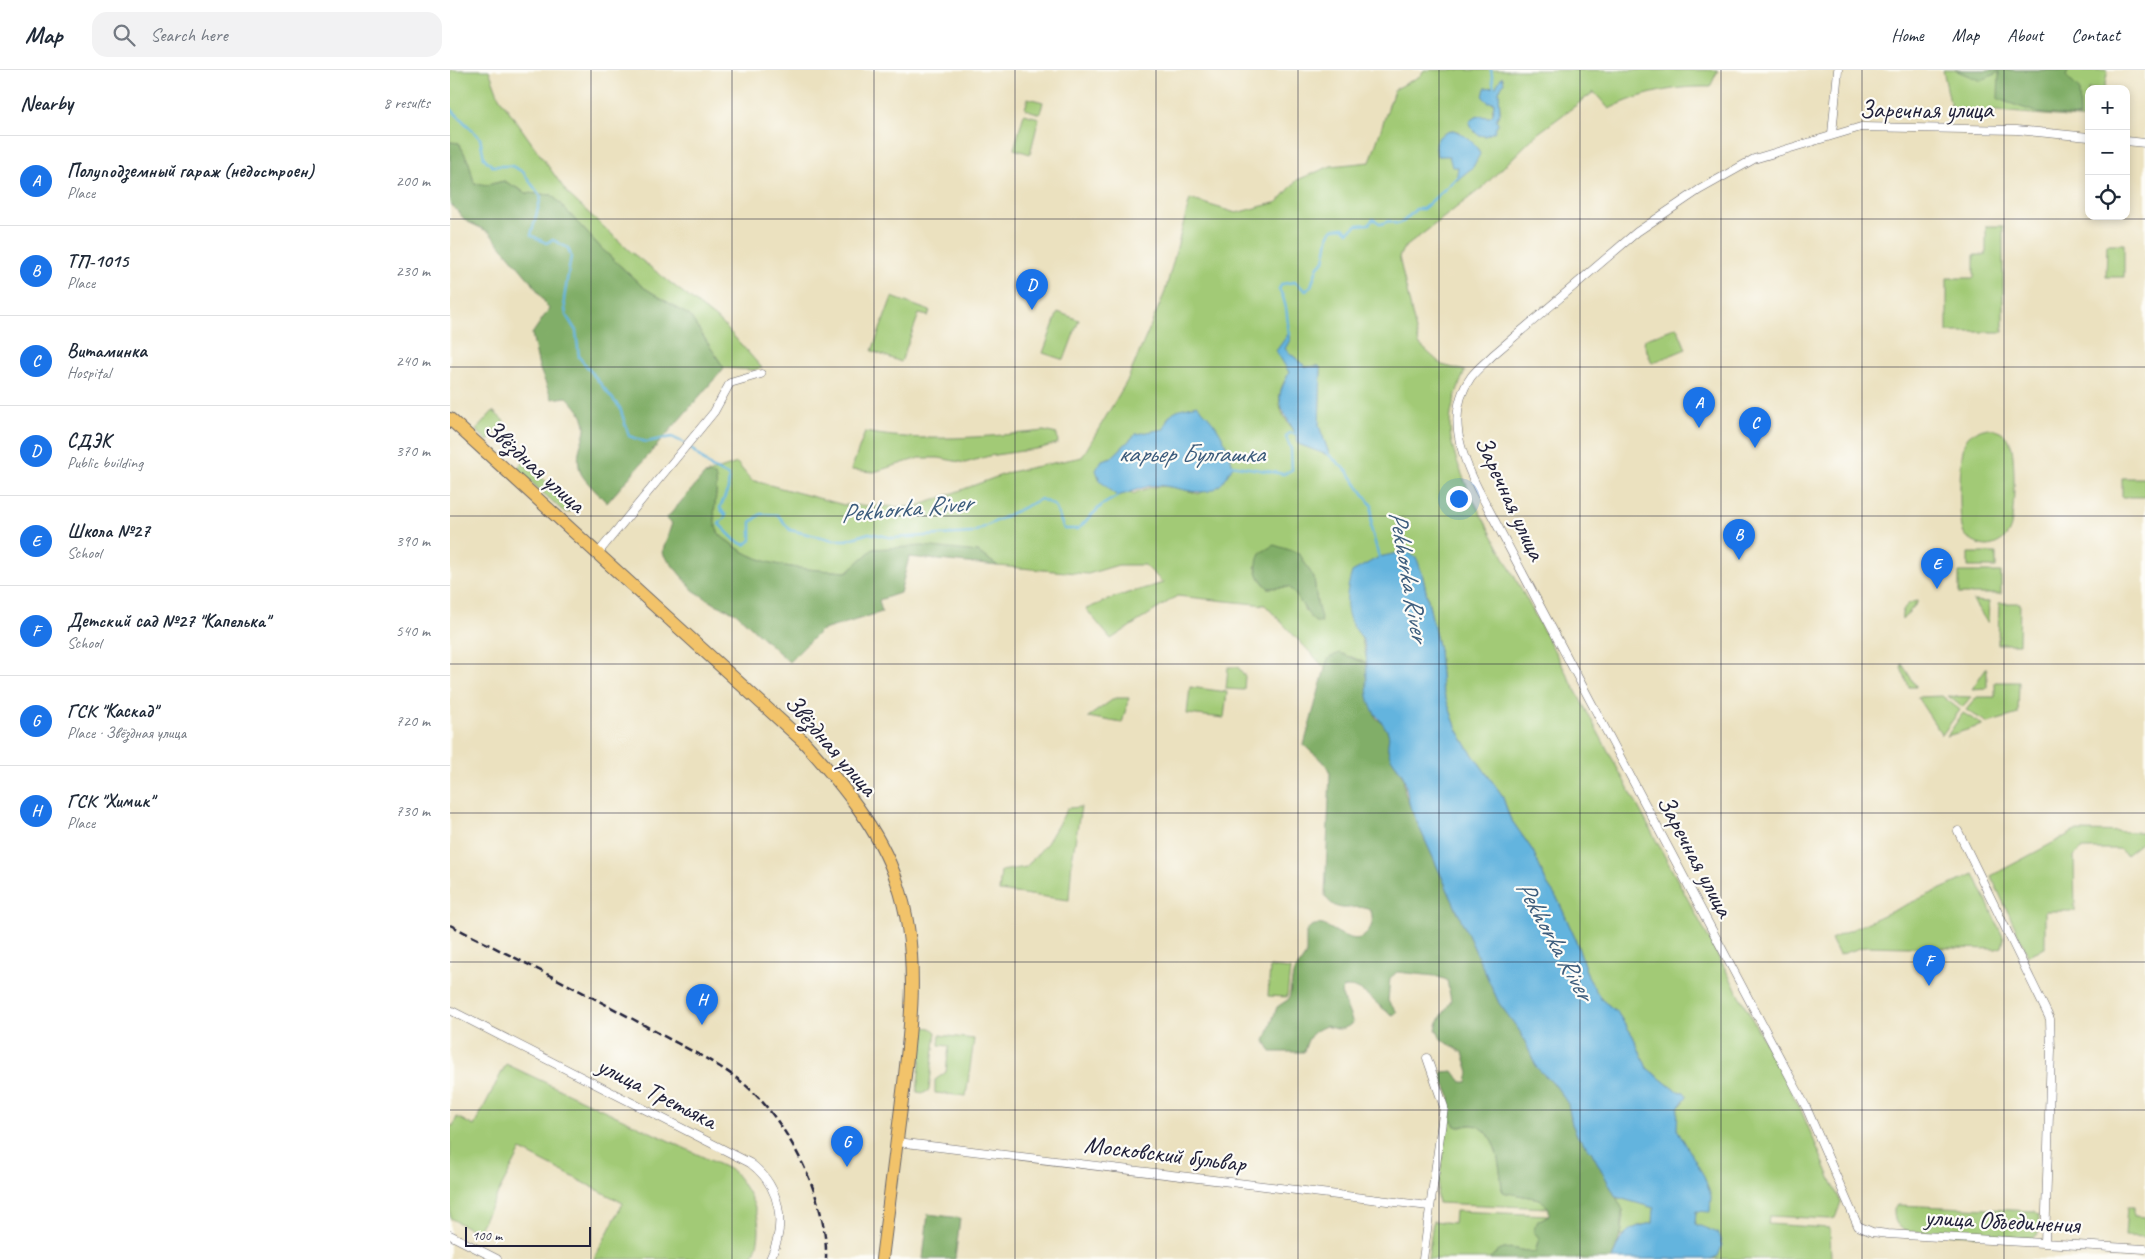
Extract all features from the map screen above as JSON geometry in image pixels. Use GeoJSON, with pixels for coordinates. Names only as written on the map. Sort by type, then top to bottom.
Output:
{"type":"FeatureCollection","features":[{"type":"Feature","properties":{"kind":"main road","name":"Звёздная улица"},"geometry":{"type":"LineString","coordinates":[[450,419],[803,741],[830,771],[863,815],[884,853],[897,881],[904,905],[910,955],[911,1024],[882,1259]]}},
{"type":"Feature","properties":{"kind":"street"},"geometry":{"type":"LineString","coordinates":[[1832,134],[1838,70]]}},
{"type":"Feature","properties":{"kind":"street","name":"Заречная улица"},"geometry":{"type":"LineString","coordinates":[[1858,1226],[1806,1107],[1478,491],[1463,456],[1456,428],[1460,401],[1472,376],[1493,355],[1637,232],[1698,190],[1754,159],[1832,134],[1861,127],[2017,130],[2085,137]]}},
{"type":"Feature","properties":{"kind":"street"},"geometry":{"type":"LineString","coordinates":[[2130,141],[2145,143]]}},
{"type":"Feature","properties":{"kind":"street"},"geometry":{"type":"LineString","coordinates":[[598,553],[714,412],[730,383],[762,374]]}},
{"type":"Feature","properties":{"kind":"street"},"geometry":{"type":"LineString","coordinates":[[1958,831],[2050,1019],[2045,1243]]}},
{"type":"Feature","properties":{"kind":"street","name":"улица Третьяка"},"geometry":{"type":"LineString","coordinates":[[450,1010],[750,1163],[763,1172],[772,1189],[780,1216],[776,1246],[770,1259]]}},
{"type":"Feature","properties":{"kind":"street"},"geometry":{"type":"LineString","coordinates":[[1423,1259],[1444,1108],[1427,1058]]}},
{"type":"Feature","properties":{"kind":"street","name":"Московский бульвар"},"geometry":{"type":"LineString","coordinates":[[897,1142],[1429,1206]]}},
{"type":"Feature","properties":{"kind":"street","name":"улица Объединения"},"geometry":{"type":"LineString","coordinates":[[1858,1226],[1872,1232],[1888,1234],[2145,1249]]}},
{"type":"Feature","properties":{"kind":"street"},"geometry":{"type":"LineString","coordinates":[[450,1235],[497,1259]]}},
{"type":"Feature","properties":{"kind":"green space"},"geometry":{"type":"Polygon","coordinates":[[[450,70],[489,70],[499,97],[568,194],[631,252],[722,323],[762,368],[753,370],[724,368],[690,316],[643,287],[602,249],[552,195],[526,193],[504,181],[487,185],[474,183],[469,163],[459,143],[450,142],[450,70]]]}},
{"type":"Feature","properties":{"kind":"green space"},"geometry":{"type":"Polygon","coordinates":[[[1424,70],[1718,70],[1710,87],[1671,89],[1633,99],[1609,109],[1594,92],[1537,134],[1483,187],[1403,249],[1399,257],[1419,344],[1442,365],[1465,371],[1453,406],[1450,433],[1452,446],[1470,494],[1800,1108],[1841,1203],[1835,1218],[1769,1216],[1768,1224],[1830,1228],[1831,1259],[1711,1259],[1718,1256],[1695,1224],[1696,1211],[1684,1144],[1677,1129],[1676,1115],[1678,1108],[1684,1102],[1684,1092],[1676,1091],[1647,1068],[1633,1036],[1617,1012],[1601,999],[1588,977],[1575,938],[1558,900],[1547,884],[1533,851],[1510,818],[1502,795],[1468,748],[1457,729],[1442,688],[1439,650],[1422,573],[1394,555],[1379,557],[1352,624],[1360,633],[1368,664],[1352,657],[1327,661],[1325,668],[1265,605],[1177,596],[1111,639],[1086,609],[1115,597],[1163,583],[1145,565],[1118,565],[1088,574],[998,566],[978,552],[873,549],[847,572],[816,570],[770,563],[756,558],[742,551],[723,537],[715,525],[715,475],[705,474],[737,463],[751,480],[844,505],[915,507],[1010,472],[1082,457],[1127,381],[1165,292],[1190,199],[1236,213],[1278,202],[1297,180],[1331,166],[1370,162],[1394,90],[1420,76],[1424,70]],[[1502,76],[1491,101],[1495,105],[1492,109],[1493,114],[1491,117],[1477,116],[1469,122],[1491,133],[1494,132],[1496,120],[1500,113],[1499,91],[1504,82],[1502,76]],[[1453,130],[1450,145],[1451,159],[1458,167],[1457,180],[1473,167],[1479,150],[1460,132],[1453,130]],[[1289,333],[1281,358],[1289,372],[1281,390],[1282,412],[1294,430],[1330,456],[1319,426],[1321,370],[1319,366],[1306,367],[1285,349],[1289,333]],[[1168,417],[1165,430],[1136,434],[1112,457],[1102,460],[1133,494],[1142,490],[1166,486],[1199,494],[1229,472],[1233,466],[1168,417]],[[1255,566],[1260,579],[1268,588],[1289,587],[1301,599],[1305,612],[1317,603],[1314,578],[1255,566]]]}},
{"type":"Feature","properties":{"kind":"green space"},"geometry":{"type":"Polygon","coordinates":[[[1943,70],[2108,70],[2105,85],[2085,85],[2085,119],[1998,111],[1952,112],[1943,70]]]}},
{"type":"Feature","properties":{"kind":"green space"},"geometry":{"type":"Polygon","coordinates":[[[1955,70],[2069,70],[2066,76],[2079,89],[2080,117],[2038,113],[1998,99],[1999,72],[1981,81],[1955,70]]]}},
{"type":"Feature","properties":{"kind":"green space"},"geometry":{"type":"Polygon","coordinates":[[[1028,98],[1043,102],[1040,114],[1025,109],[1028,98]]]}},
{"type":"Feature","properties":{"kind":"green space"},"geometry":{"type":"Polygon","coordinates":[[[1024,114],[1039,118],[1030,154],[1014,149],[1024,114]]]}},
{"type":"Feature","properties":{"kind":"green space"},"geometry":{"type":"Polygon","coordinates":[[[450,142],[459,143],[469,163],[474,183],[487,185],[504,181],[526,193],[552,195],[602,249],[643,287],[690,316],[724,368],[607,503],[588,483],[580,471],[579,450],[585,427],[578,409],[567,397],[552,399],[539,367],[532,334],[549,309],[533,284],[489,232],[466,221],[450,203],[450,142]]]}},
{"type":"Feature","properties":{"kind":"green space"},"geometry":{"type":"Polygon","coordinates":[[[1986,226],[2003,226],[2003,332],[1947,332],[1947,278],[1974,278],[1974,255],[1986,255],[1986,226]]]}},
{"type":"Feature","properties":{"kind":"green space"},"geometry":{"type":"Polygon","coordinates":[[[2107,244],[2124,244],[2124,277],[2106,277],[2107,244]]]}},
{"type":"Feature","properties":{"kind":"green space"},"geometry":{"type":"Polygon","coordinates":[[[892,297],[930,311],[928,316],[919,314],[901,362],[872,351],[892,297]]]}},
{"type":"Feature","properties":{"kind":"green space"},"geometry":{"type":"Polygon","coordinates":[[[1058,312],[1079,320],[1064,360],[1043,353],[1058,312]]]}},
{"type":"Feature","properties":{"kind":"green space"},"geometry":{"type":"Polygon","coordinates":[[[1677,327],[1686,349],[1652,363],[1644,344],[1645,339],[1677,327]]]}},
{"type":"Feature","properties":{"kind":"green space"},"geometry":{"type":"Polygon","coordinates":[[[493,411],[505,422],[488,441],[476,430],[493,411]]]}},
{"type":"Feature","properties":{"kind":"green space"},"geometry":{"type":"Polygon","coordinates":[[[1988,428],[2000,432],[2010,442],[2014,487],[2013,515],[2009,532],[2000,542],[1988,546],[1973,542],[1963,531],[1960,500],[1962,457],[1966,440],[1973,433],[1988,428]]]}},
{"type":"Feature","properties":{"kind":"green space"},"geometry":{"type":"Polygon","coordinates":[[[1044,431],[1057,434],[1058,443],[1042,448],[989,456],[965,463],[939,458],[919,458],[874,472],[851,470],[865,432],[910,437],[954,438],[1044,431]]]}},
{"type":"Feature","properties":{"kind":"green space"},"geometry":{"type":"Polygon","coordinates":[[[524,462],[572,504],[573,507],[570,512],[564,512],[519,471],[519,466],[524,462]]]}},
{"type":"Feature","properties":{"kind":"green space"},"geometry":{"type":"Polygon","coordinates":[[[705,474],[715,475],[714,518],[719,533],[724,539],[742,551],[770,563],[847,572],[873,549],[923,546],[978,552],[998,566],[909,557],[900,593],[879,600],[882,612],[820,631],[789,662],[736,613],[715,604],[693,590],[662,553],[672,523],[666,519],[705,474]]]}},
{"type":"Feature","properties":{"kind":"green space"},"geometry":{"type":"Polygon","coordinates":[[[2122,478],[2145,478],[2145,497],[2122,497],[2122,478]]]}},
{"type":"Feature","properties":{"kind":"green space"},"geometry":{"type":"Polygon","coordinates":[[[1274,545],[1299,553],[1314,578],[1317,603],[1322,622],[1315,622],[1289,587],[1268,588],[1261,579],[1257,572],[1260,553],[1274,545]]]}},
{"type":"Feature","properties":{"kind":"green space"},"geometry":{"type":"Polygon","coordinates":[[[1968,553],[1996,553],[1996,567],[1968,567],[1968,553]]]}},
{"type":"Feature","properties":{"kind":"green space"},"geometry":{"type":"Polygon","coordinates":[[[1959,572],[2001,572],[2001,594],[1959,594],[1959,572]]]}},
{"type":"Feature","properties":{"kind":"green space"},"geometry":{"type":"Polygon","coordinates":[[[1917,601],[1902,620],[1902,613],[1905,607],[1917,601]]]}},
{"type":"Feature","properties":{"kind":"green space"},"geometry":{"type":"Polygon","coordinates":[[[1973,601],[1989,602],[1988,622],[1987,622],[1973,601]]]}},
{"type":"Feature","properties":{"kind":"green space"},"geometry":{"type":"Polygon","coordinates":[[[1999,603],[2020,603],[2019,644],[1998,644],[1999,603]]]}},
{"type":"Feature","properties":{"kind":"green space"},"geometry":{"type":"Polygon","coordinates":[[[1340,653],[1368,664],[1367,684],[1376,718],[1384,724],[1389,735],[1388,749],[1403,776],[1405,793],[1411,809],[1499,1003],[1521,1033],[1537,1068],[1556,1086],[1569,1105],[1572,1124],[1578,1137],[1591,1151],[1622,1208],[1622,1231],[1612,1259],[1489,1259],[1500,1250],[1510,1248],[1535,1252],[1539,1238],[1533,1231],[1538,1221],[1549,1215],[1549,1208],[1540,1199],[1502,1192],[1499,1164],[1493,1143],[1488,1134],[1481,1128],[1473,1125],[1455,1126],[1448,1111],[1450,1097],[1442,1078],[1442,1072],[1453,1071],[1461,1082],[1467,1082],[1469,1072],[1463,1053],[1441,1039],[1436,1029],[1438,1022],[1451,1001],[1447,980],[1435,976],[1397,972],[1390,978],[1388,1001],[1397,1012],[1393,1015],[1363,992],[1350,987],[1343,988],[1341,993],[1353,1023],[1343,1029],[1326,1026],[1317,1030],[1307,1042],[1304,1052],[1271,1052],[1265,1041],[1277,1007],[1289,999],[1293,974],[1306,955],[1306,932],[1311,926],[1323,925],[1345,936],[1357,939],[1367,933],[1372,922],[1371,911],[1359,907],[1342,908],[1331,903],[1325,896],[1330,773],[1322,760],[1304,745],[1327,661],[1330,657],[1340,653]]]}},
{"type":"Feature","properties":{"kind":"green space"},"geometry":{"type":"Polygon","coordinates":[[[1902,664],[1916,687],[1909,687],[1901,668],[1902,664]]]}},
{"type":"Feature","properties":{"kind":"green space"},"geometry":{"type":"Polygon","coordinates":[[[1228,667],[1238,667],[1245,676],[1244,690],[1226,689],[1228,667]]]}},
{"type":"Feature","properties":{"kind":"green space"},"geometry":{"type":"Polygon","coordinates":[[[1986,668],[1987,688],[1972,689],[1986,668]]]}},
{"type":"Feature","properties":{"kind":"green space"},"geometry":{"type":"Polygon","coordinates":[[[1995,682],[2019,682],[2018,714],[1988,723],[1966,710],[1977,697],[1995,697],[1995,682]]]}},
{"type":"Feature","properties":{"kind":"green space"},"geometry":{"type":"Polygon","coordinates":[[[1190,687],[1227,692],[1224,718],[1187,714],[1190,687]]]}},
{"type":"Feature","properties":{"kind":"green space"},"geometry":{"type":"Polygon","coordinates":[[[1942,696],[1960,710],[1942,735],[1917,697],[1942,696]]]}},
{"type":"Feature","properties":{"kind":"green space"},"geometry":{"type":"Polygon","coordinates":[[[1948,696],[1971,697],[1962,707],[1948,696]]]}},
{"type":"Feature","properties":{"kind":"green space"},"geometry":{"type":"Polygon","coordinates":[[[1115,698],[1129,698],[1122,723],[1088,717],[1115,698]]]}},
{"type":"Feature","properties":{"kind":"green space"},"geometry":{"type":"Polygon","coordinates":[[[1963,713],[1983,725],[1947,736],[1963,713]]]}},
{"type":"Feature","properties":{"kind":"green space"},"geometry":{"type":"Polygon","coordinates":[[[1081,807],[1072,860],[1069,900],[999,891],[1001,871],[1026,867],[1047,843],[1068,808],[1081,807]]]}},
{"type":"Feature","properties":{"kind":"green space"},"geometry":{"type":"Polygon","coordinates":[[[2075,831],[2145,832],[2145,840],[2126,855],[2119,849],[2081,849],[2074,856],[2075,911],[2045,911],[2045,948],[2028,955],[1991,876],[2075,831]]]}},
{"type":"Feature","properties":{"kind":"green space"},"geometry":{"type":"Polygon","coordinates":[[[1974,874],[2004,939],[2002,947],[1996,949],[1866,946],[1839,955],[1831,939],[1974,874]]]}},
{"type":"Feature","properties":{"kind":"green space"},"geometry":{"type":"Polygon","coordinates":[[[1270,967],[1290,969],[1287,997],[1268,996],[1270,967]]]}},
{"type":"Feature","properties":{"kind":"green space"},"geometry":{"type":"Polygon","coordinates":[[[924,1027],[931,1028],[936,1032],[929,1090],[924,1093],[917,1092],[924,1027]]]}},
{"type":"Feature","properties":{"kind":"green space"},"geometry":{"type":"Polygon","coordinates":[[[940,1035],[974,1039],[966,1096],[935,1093],[935,1080],[946,1072],[949,1046],[939,1045],[940,1035]]]}},
{"type":"Feature","properties":{"kind":"green space"},"geometry":{"type":"Polygon","coordinates":[[[506,1064],[733,1171],[747,1191],[757,1213],[759,1236],[751,1259],[594,1259],[623,1203],[521,1150],[477,1233],[450,1218],[450,1125],[453,1126],[457,1117],[474,1126],[506,1064]]]}},
{"type":"Feature","properties":{"kind":"green space"},"geometry":{"type":"Polygon","coordinates":[[[1448,1111],[1455,1126],[1473,1125],[1481,1128],[1488,1134],[1499,1163],[1502,1192],[1540,1199],[1549,1208],[1438,1203],[1437,1196],[1448,1111]]]}},
{"type":"Feature","properties":{"kind":"green space"},"geometry":{"type":"Polygon","coordinates":[[[1616,1197],[1655,1208],[1653,1223],[1638,1226],[1620,1237],[1623,1216],[1616,1197]]]}},
{"type":"Feature","properties":{"kind":"green space"},"geometry":{"type":"Polygon","coordinates":[[[1898,1205],[2035,1211],[2039,1215],[2038,1234],[2033,1238],[1908,1232],[1898,1226],[1895,1220],[1894,1209],[1898,1205]]]}},
{"type":"Feature","properties":{"kind":"green space"},"geometry":{"type":"Polygon","coordinates":[[[2127,1207],[2134,1207],[2134,1216],[2145,1217],[2145,1237],[2125,1236],[2127,1207]]]}},
{"type":"Feature","properties":{"kind":"green space"},"geometry":{"type":"Polygon","coordinates":[[[1455,1211],[1549,1215],[1538,1221],[1539,1238],[1535,1252],[1510,1248],[1500,1250],[1489,1259],[1428,1259],[1433,1221],[1454,1223],[1455,1211]]]}},
{"type":"Feature","properties":{"kind":"green space"},"geometry":{"type":"Polygon","coordinates":[[[928,1214],[960,1218],[955,1259],[923,1259],[928,1214]]]}},
{"type":"Feature","properties":{"kind":"water"},"geometry":{"type":"Polygon","coordinates":[[[1502,76],[1504,82],[1499,91],[1500,113],[1496,119],[1498,123],[1494,132],[1485,136],[1478,135],[1470,127],[1469,122],[1477,116],[1490,117],[1493,114],[1494,102],[1488,102],[1483,97],[1485,88],[1496,87],[1502,76]]]}},
{"type":"Feature","properties":{"kind":"water"},"geometry":{"type":"Polygon","coordinates":[[[1453,130],[1469,139],[1476,146],[1480,154],[1473,167],[1456,181],[1458,167],[1452,167],[1449,156],[1437,156],[1436,150],[1438,138],[1453,130]]]}},
{"type":"Feature","properties":{"kind":"water"},"geometry":{"type":"Polygon","coordinates":[[[1289,333],[1290,340],[1285,349],[1306,367],[1319,366],[1321,370],[1319,426],[1330,456],[1298,444],[1294,430],[1281,405],[1281,390],[1289,372],[1276,351],[1289,333]]]}},
{"type":"Feature","properties":{"kind":"water","name":"карьер Булгашка"},"geometry":{"type":"Polygon","coordinates":[[[1197,405],[1220,432],[1233,466],[1220,485],[1213,490],[1205,492],[1150,486],[1117,496],[1100,481],[1096,470],[1102,460],[1112,457],[1136,434],[1164,429],[1169,417],[1175,411],[1197,405]]]}},
{"type":"Feature","properties":{"kind":"water"},"geometry":{"type":"Polygon","coordinates":[[[1407,551],[1417,559],[1422,573],[1439,650],[1442,688],[1457,729],[1468,748],[1502,795],[1510,818],[1533,851],[1547,884],[1558,900],[1575,938],[1588,977],[1601,999],[1617,1012],[1633,1036],[1647,1068],[1676,1091],[1684,1092],[1687,1096],[1678,1108],[1677,1129],[1704,1176],[1711,1196],[1710,1212],[1696,1211],[1695,1224],[1718,1233],[1722,1246],[1718,1256],[1711,1259],[1612,1259],[1626,1233],[1636,1227],[1653,1223],[1654,1208],[1616,1197],[1591,1151],[1578,1137],[1572,1124],[1568,1104],[1556,1086],[1537,1068],[1521,1033],[1499,1003],[1411,809],[1403,775],[1389,753],[1388,733],[1370,704],[1367,690],[1365,647],[1349,618],[1347,605],[1347,591],[1352,572],[1379,557],[1407,551]]]}},
{"type":"Feature","properties":{"kind":"waterway"},"geometry":{"type":"LineString","coordinates":[[1491,70],[1494,88]]}},
{"type":"Feature","properties":{"kind":"waterway","name":"Pekhorka River"},"geometry":{"type":"LineString","coordinates":[[450,108],[480,138],[484,158],[492,166],[512,166],[523,172],[541,197],[531,235],[546,243],[553,240],[568,248],[571,256],[564,299],[566,315],[576,331],[579,357],[620,408],[629,436],[646,442],[672,437],[686,444],[712,468],[729,476],[728,489],[720,508],[726,516],[719,524],[736,541],[745,545],[751,540],[751,522],[761,514],[778,515],[790,530],[833,540],[846,540],[869,533],[893,538],[972,533],[1041,499],[1055,506],[1064,529],[1078,529],[1102,505],[1118,496]]}},
{"type":"Feature","properties":{"kind":"waterway"},"geometry":{"type":"LineString","coordinates":[[1289,335],[1286,306],[1279,289],[1282,284],[1295,282],[1306,291],[1311,286],[1318,266],[1324,261],[1329,234],[1333,229],[1344,228],[1348,232],[1357,225],[1369,224],[1373,219],[1381,224],[1389,221],[1397,224],[1404,221],[1416,209],[1423,209],[1458,177]]}},
{"type":"Feature","properties":{"kind":"waterway","name":"Pekhorka River"},"geometry":{"type":"LineString","coordinates":[[1231,465],[1284,474],[1292,470],[1291,449],[1286,437],[1289,433],[1299,434]]}},
{"type":"Feature","properties":{"kind":"waterway","name":"Pekhorka River"},"geometry":{"type":"LineString","coordinates":[[1328,454],[1348,472],[1372,506],[1371,528],[1379,557]]}},
{"type":"Feature","properties":{"kind":"railway"},"geometry":{"type":"LineString","coordinates":[[450,925],[698,1054],[744,1084],[768,1109],[782,1128],[805,1170],[821,1215],[826,1259]]}},
{"type":"Feature","properties":{"kind":"place","name":"СДЭК"},"geometry":{"type":"Point","coordinates":[1032,310]}},
{"type":"Feature","properties":{"kind":"place","name":"Полуподземный гараж (недостроен)"},"geometry":{"type":"Point","coordinates":[1699,428]}},
{"type":"Feature","properties":{"kind":"place","name":"Витаминка"},"geometry":{"type":"Point","coordinates":[1755,448]}},
{"type":"Feature","properties":{"kind":"place","name":"ТП-1015"},"geometry":{"type":"Point","coordinates":[1739,560]}},
{"type":"Feature","properties":{"kind":"place","name":"Школа №27"},"geometry":{"type":"Point","coordinates":[1937,589]}},
{"type":"Feature","properties":{"kind":"place","name":"Детский сад №27 \"Капелька\""},"geometry":{"type":"Point","coordinates":[1929,986]}},
{"type":"Feature","properties":{"kind":"place","name":"ГСК \"Химик\""},"geometry":{"type":"Point","coordinates":[702,1025]}},
{"type":"Feature","properties":{"kind":"place","name":"ГСК \"Каскад\""},"geometry":{"type":"Point","coordinates":[847,1167]}}]}
